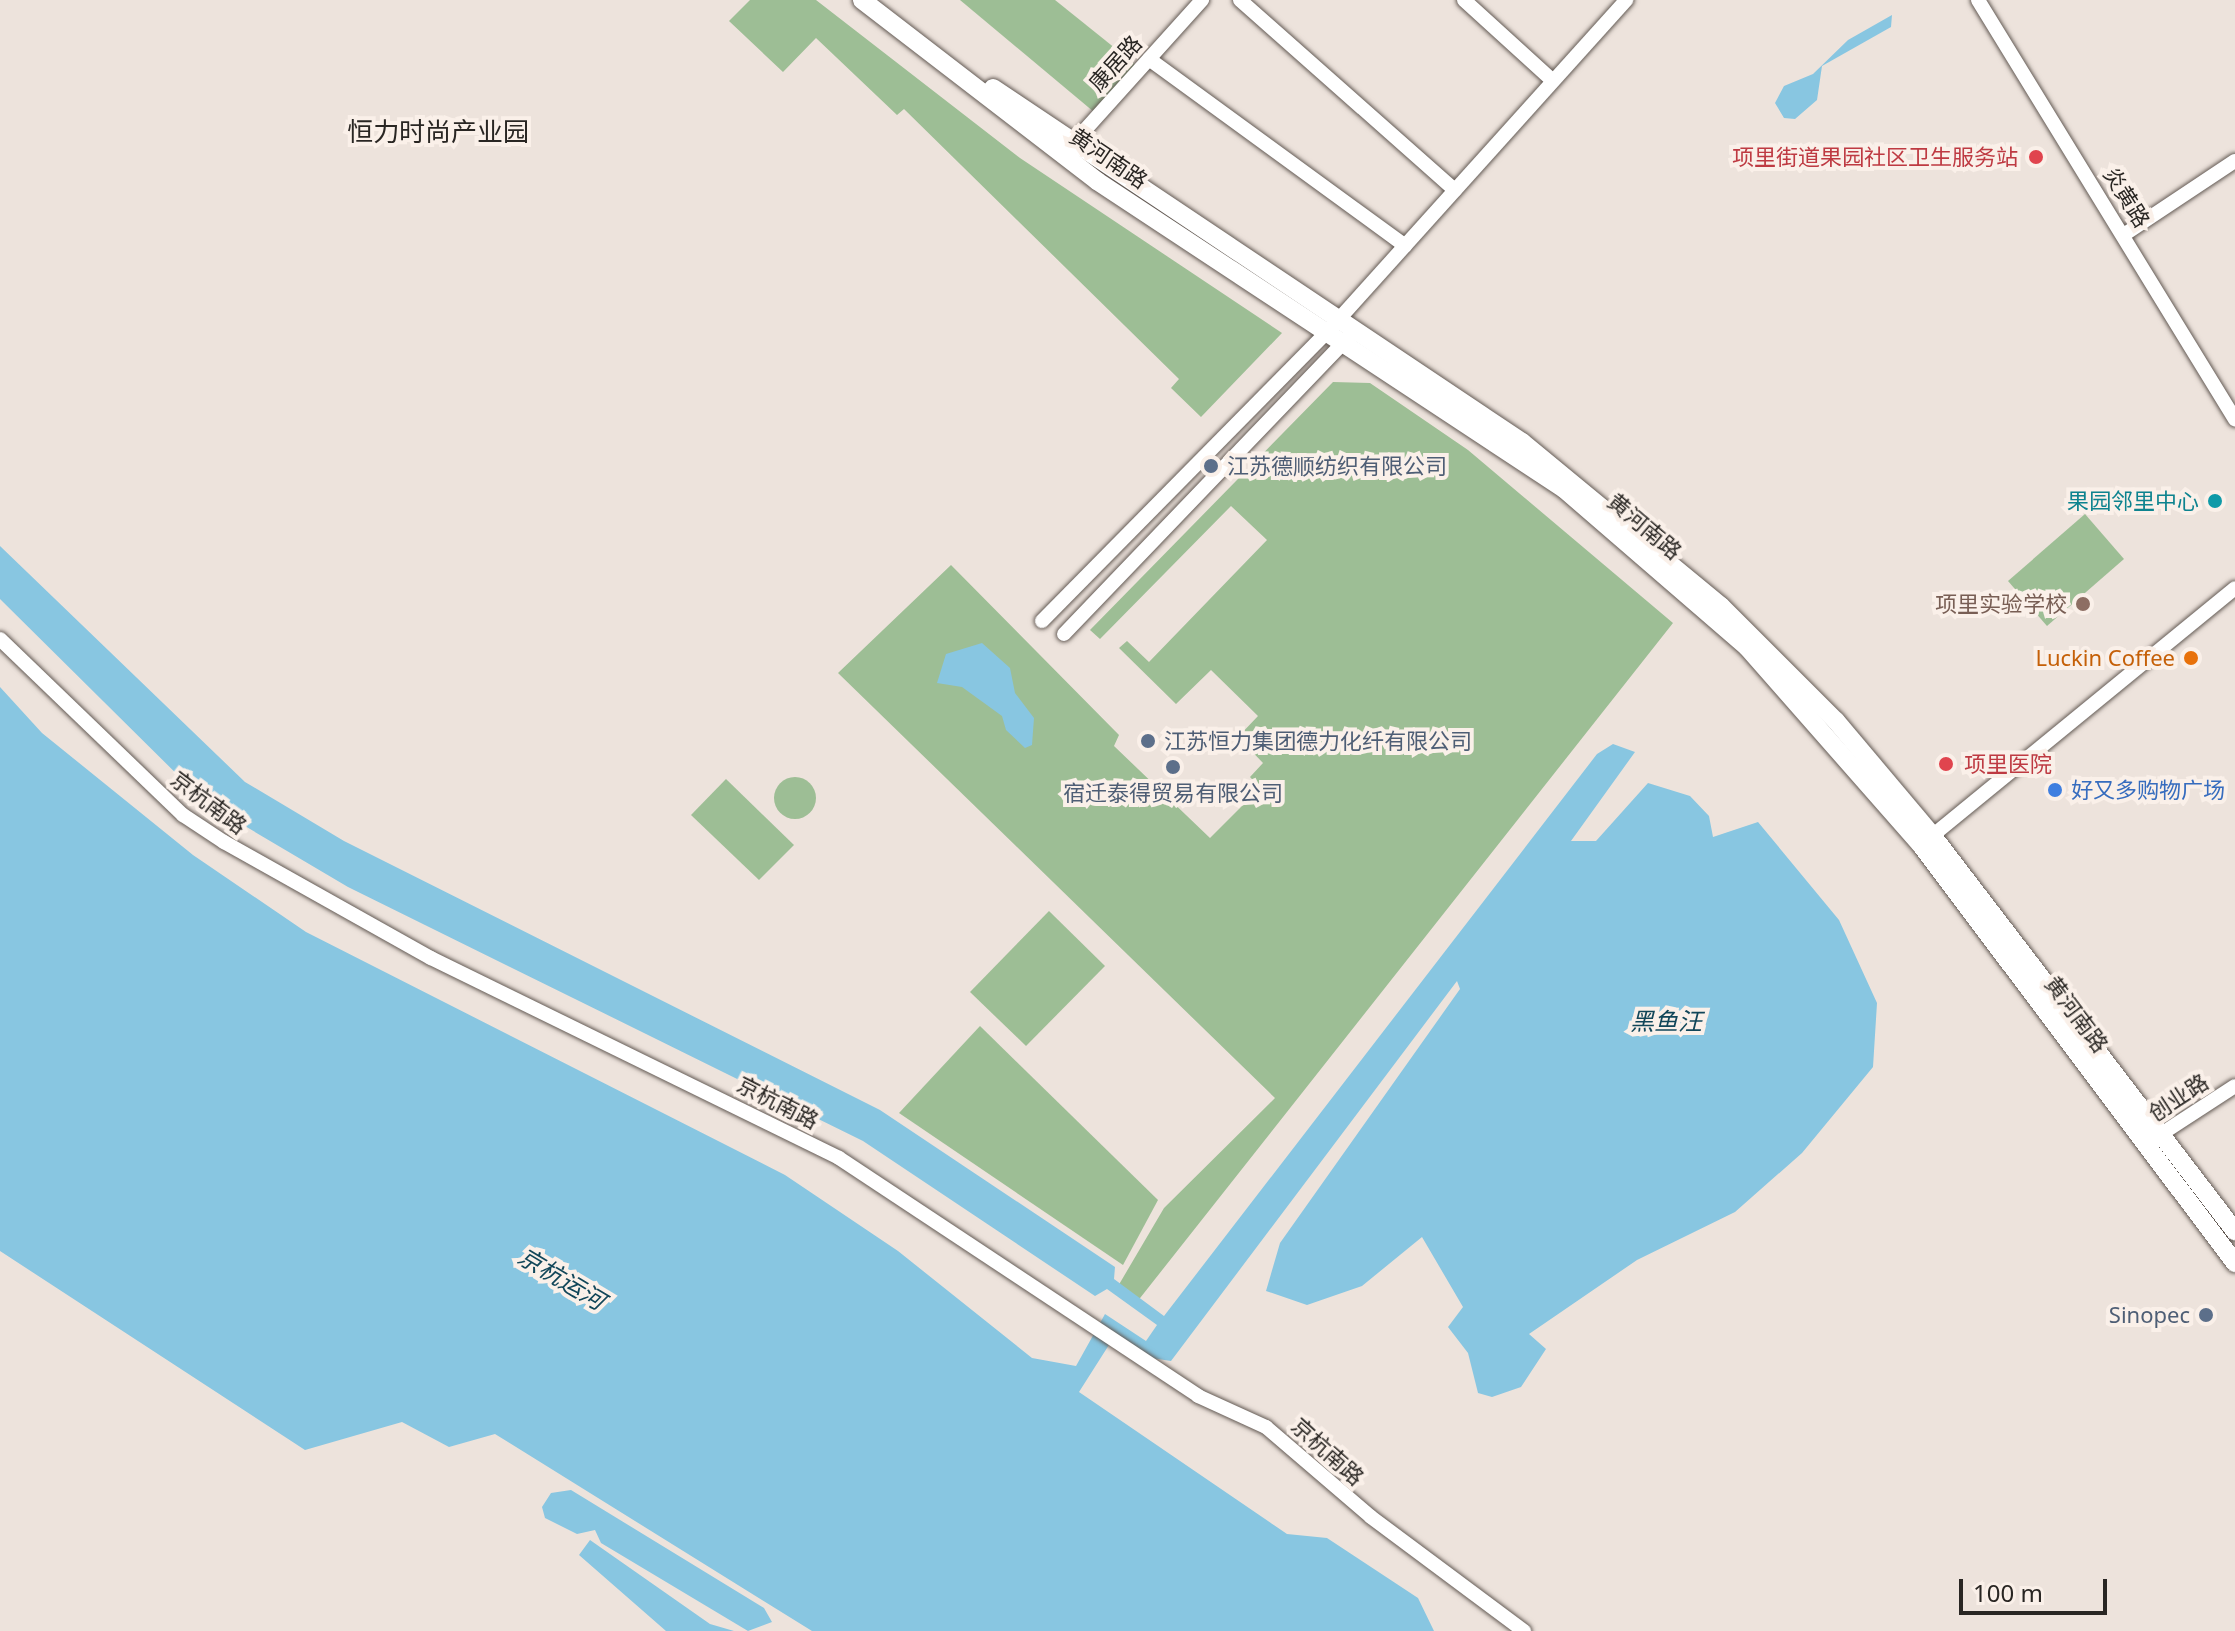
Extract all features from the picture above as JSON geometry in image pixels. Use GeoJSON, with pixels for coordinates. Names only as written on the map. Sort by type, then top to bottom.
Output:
{"type":"FeatureCollection","features":[{"type":"Feature","properties":{"kind":"main road","name":"黄河南路"},"geometry":{"type":"LineString","coordinates":[[862,0],[1066,151],[1343,329],[1564,489],[1757,657],[1927,840],[2162,1134],[2235,1231]]}},
{"type":"Feature","properties":{"kind":"main road","name":"黄河南路"},"geometry":{"type":"LineString","coordinates":[[881,0],[1066,151]]}},
{"type":"Feature","properties":{"kind":"main road","name":"黄河南路"},"geometry":{"type":"LineString","coordinates":[[1927,840],[2145,1145],[2235,1263]]}},
{"type":"Feature","properties":{"kind":"street","name":"康居路"},"geometry":{"type":"LineString","coordinates":[[1066,151],[1202,0]]}},
{"type":"Feature","properties":{"kind":"street"},"geometry":{"type":"LineString","coordinates":[[1240,0],[1455,190]]}},
{"type":"Feature","properties":{"kind":"street"},"geometry":{"type":"LineString","coordinates":[[1464,0],[1553,81]]}},
{"type":"Feature","properties":{"kind":"street"},"geometry":{"type":"LineString","coordinates":[[1064,634],[1343,329],[1405,246],[1626,0]]}},
{"type":"Feature","properties":{"kind":"street","name":"炎黄路"},"geometry":{"type":"LineString","coordinates":[[1978,0],[2125,234],[2235,419]]}},
{"type":"Feature","properties":{"kind":"street"},"geometry":{"type":"LineString","coordinates":[[1149,59],[1405,246]]}},
{"type":"Feature","properties":{"kind":"street"},"geometry":{"type":"LineString","coordinates":[[2125,234],[2235,161]]}},
{"type":"Feature","properties":{"kind":"street"},"geometry":{"type":"LineString","coordinates":[[1042,621],[1343,329]]}},
{"type":"Feature","properties":{"kind":"street"},"geometry":{"type":"LineString","coordinates":[[1927,840],[2235,588]]}},
{"type":"Feature","properties":{"kind":"street","name":"京杭南路"},"geometry":{"type":"LineString","coordinates":[[0,639],[183,815],[224,842],[431,958],[839,1158],[1198,1396],[1266,1427],[1371,1517],[1524,1631]]}},
{"type":"Feature","properties":{"kind":"street","name":"创业路"},"geometry":{"type":"LineString","coordinates":[[2145,1145],[2235,1086]]}},
{"type":"Feature","properties":{"kind":"green space"},"geometry":{"type":"Polygon","coordinates":[[[750,0],[816,0],[1020,158],[1282,333],[1201,417],[1171,388],[1179,379],[904,109],[897,115],[816,38],[783,72],[729,21],[750,0]]]}},
{"type":"Feature","properties":{"kind":"green space"},"geometry":{"type":"Polygon","coordinates":[[[960,0],[1055,0],[1136,65],[1094,112],[960,0]]]}},
{"type":"Feature","properties":{"kind":"green space"},"geometry":{"type":"Polygon","coordinates":[[[1333,382],[1370,383],[1468,450],[1673,623],[1133,1307],[1114,1293],[1164,1208],[1275,1098],[838,673],[951,565],[1119,735],[1114,746],[1210,838],[1260,788],[1250,777],[1263,763],[1238,737],[1258,716],[1211,670],[1176,704],[1119,648],[1127,641],[1149,662],[1267,540],[1231,506],[1100,639],[1090,630],[1333,382]]]}},
{"type":"Feature","properties":{"kind":"green space"},"geometry":{"type":"Polygon","coordinates":[[[2085,514],[2124,559],[2047,626],[2008,581],[2085,514]]]}},
{"type":"Feature","properties":{"kind":"green space"},"geometry":{"type":"Polygon","coordinates":[[[795,777],[810,783],[816,798],[810,813],[795,819],[780,813],[774,798],[780,783],[795,777]]]}},
{"type":"Feature","properties":{"kind":"green space"},"geometry":{"type":"Polygon","coordinates":[[[726,779],[794,845],[759,880],[691,815],[726,779]]]}},
{"type":"Feature","properties":{"kind":"green space"},"geometry":{"type":"Polygon","coordinates":[[[1049,911],[1105,966],[1026,1046],[970,992],[1049,911]]]}},
{"type":"Feature","properties":{"kind":"green space"},"geometry":{"type":"Polygon","coordinates":[[[980,1026],[1158,1200],[1123,1265],[899,1113],[980,1026]]]}},
{"type":"Feature","properties":{"kind":"water"},"geometry":{"type":"Polygon","coordinates":[[[1892,15],[1891,27],[1822,66],[1817,100],[1795,119],[1784,118],[1775,103],[1784,86],[1813,74],[1848,40],[1892,15]]]}},
{"type":"Feature","properties":{"kind":"water"},"geometry":{"type":"Polygon","coordinates":[[[0,546],[245,782],[344,841],[880,1110],[1115,1267],[1114,1279],[1164,1316],[1597,754],[1613,744],[1635,752],[1571,841],[1596,841],[1648,783],[1690,796],[1709,816],[1713,837],[1758,822],[1839,920],[1877,1003],[1873,1067],[1802,1153],[1735,1212],[1637,1260],[1529,1334],[1546,1349],[1521,1387],[1492,1397],[1478,1393],[1468,1353],[1448,1327],[1463,1307],[1422,1237],[1362,1286],[1307,1305],[1266,1291],[1280,1243],[1460,989],[1457,981],[1171,1361],[1145,1357],[1114,1337],[1079,1392],[1287,1534],[1327,1538],[1418,1598],[1434,1631],[812,1631],[495,1434],[449,1447],[402,1422],[305,1450],[0,1251],[0,687],[42,733],[193,855],[306,932],[785,1175],[898,1251],[1032,1358],[1076,1366],[1105,1314],[1146,1341],[1157,1325],[1107,1289],[1095,1296],[863,1141],[348,887],[206,803],[0,599],[0,546]]]}},
{"type":"Feature","properties":{"kind":"water"},"geometry":{"type":"Polygon","coordinates":[[[982,643],[1010,668],[1015,693],[1034,718],[1032,745],[1025,748],[1006,730],[1002,716],[962,687],[937,683],[946,654],[982,643]]]}},
{"type":"Feature","properties":{"kind":"water"},"geometry":{"type":"Polygon","coordinates":[[[571,1490],[764,1608],[772,1622],[748,1631],[601,1543],[595,1530],[577,1534],[545,1518],[542,1507],[551,1493],[571,1490]]]}},
{"type":"Feature","properties":{"kind":"water"},"geometry":{"type":"Polygon","coordinates":[[[590,1540],[710,1624],[734,1631],[666,1631],[579,1555],[590,1540]]]}},
{"type":"Feature","properties":{"kind":"place","name":"项里街道果园社区卫生服务站"},"geometry":{"type":"Point","coordinates":[2036,157]}},
{"type":"Feature","properties":{"kind":"place","name":"江苏德顺纺织有限公司"},"geometry":{"type":"Point","coordinates":[1211,466]}},
{"type":"Feature","properties":{"kind":"place","name":"果园邻里中心"},"geometry":{"type":"Point","coordinates":[2215,501]}},
{"type":"Feature","properties":{"kind":"place","name":"项里实验学校"},"geometry":{"type":"Point","coordinates":[2083,604]}},
{"type":"Feature","properties":{"kind":"place","name":"Luckin Coffee"},"geometry":{"type":"Point","coordinates":[2191,658]}},
{"type":"Feature","properties":{"kind":"place","name":"江苏恒力集团德力化纤有限公司"},"geometry":{"type":"Point","coordinates":[1148,741]}},
{"type":"Feature","properties":{"kind":"place","name":"项里医院"},"geometry":{"type":"Point","coordinates":[1946,764]}},
{"type":"Feature","properties":{"kind":"place","name":"宿迁泰得贸易有限公司"},"geometry":{"type":"Point","coordinates":[1173,767]}},
{"type":"Feature","properties":{"kind":"place","name":"好又多购物广场"},"geometry":{"type":"Point","coordinates":[2055,790]}},
{"type":"Feature","properties":{"kind":"place","name":"Sinopec"},"geometry":{"type":"Point","coordinates":[2206,1315]}},
{"type":"Feature","properties":{"kind":"district","name":"恒力时尚产业园"},"geometry":{"type":"Point","coordinates":[438,132]}},
{"type":"Feature","properties":{"kind":"water label","name":"黑鱼汪"},"geometry":{"type":"Point","coordinates":[1666,1021]}},
{"type":"Feature","properties":{"kind":"water label","name":"京杭运河"},"geometry":{"type":"Point","coordinates":[562,1278]}}]}
